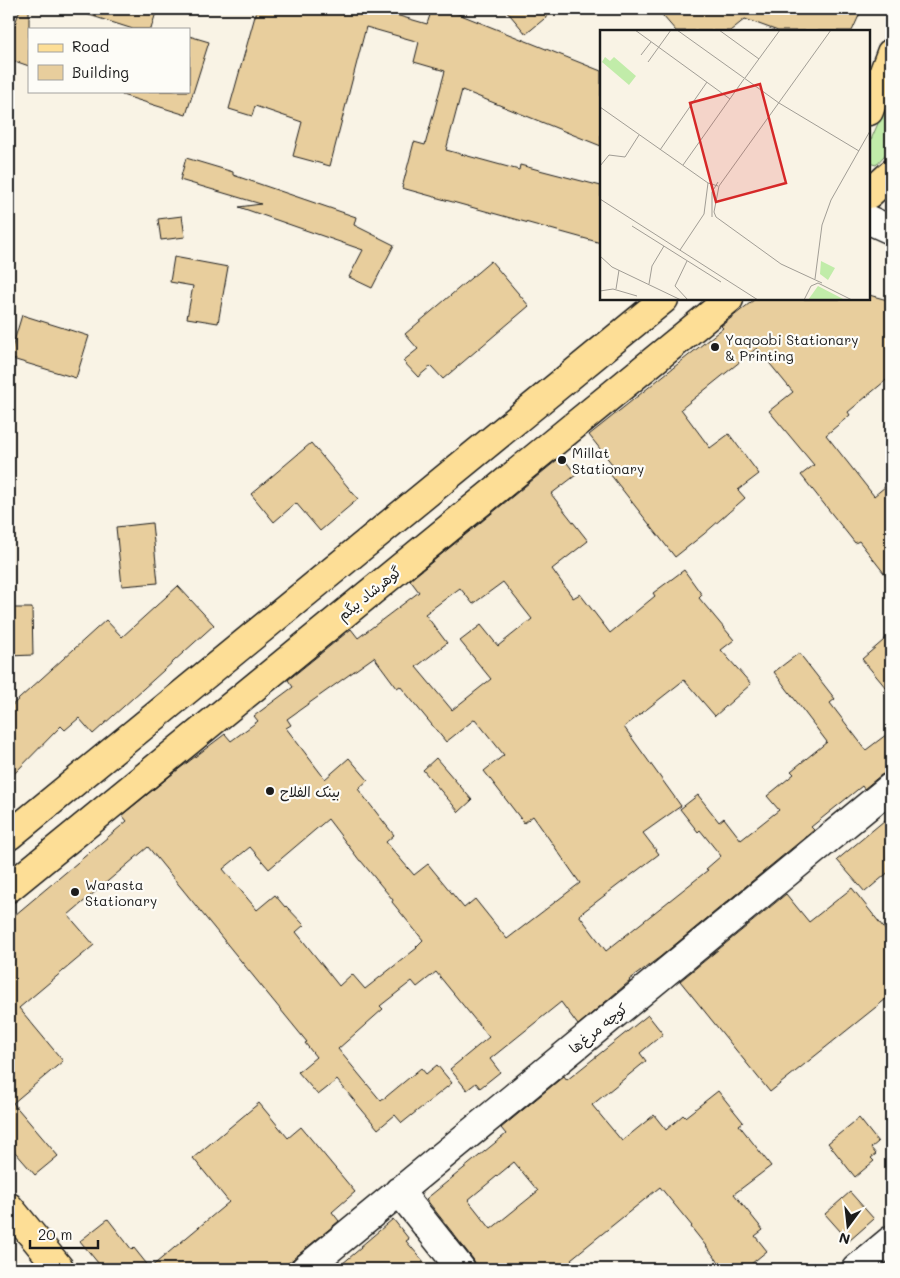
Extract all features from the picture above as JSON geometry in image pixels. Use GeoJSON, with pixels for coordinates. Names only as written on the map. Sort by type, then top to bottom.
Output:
{"type":"FeatureCollection","features":[{"type":"Feature","properties":{"kind":"main road"},"geometry":{"type":"LineString","coordinates":[[870,108],[891,53]]}},
{"type":"Feature","properties":{"kind":"main road"},"geometry":{"type":"LineString","coordinates":[[870,195],[891,174]]}},
{"type":"Feature","properties":{"kind":"main road"},"geometry":{"type":"LineString","coordinates":[[870,196],[891,188]]}},
{"type":"Feature","properties":{"kind":"main road"},"geometry":{"type":"LineString","coordinates":[[9,836],[663,300]]}},
{"type":"Feature","properties":{"kind":"main road","name":"گوهرشاد بیگم"},"geometry":{"type":"LineString","coordinates":[[9,888],[728,300]]}},
{"type":"Feature","properties":{"kind":"main road"},"geometry":{"type":"LineString","coordinates":[[9,1207],[60,1269]]}},
{"type":"Feature","properties":{"kind":"street"},"geometry":{"type":"LineString","coordinates":[[870,220],[891,230]]}},
{"type":"Feature","properties":{"kind":"street","name":"کوچه مرغ‌ها"},"geometry":{"type":"LineString","coordinates":[[305,1269],[891,787]]}},
{"type":"Feature","properties":{"kind":"street"},"geometry":{"type":"LineString","coordinates":[[399,1192],[461,1269]]}},
{"type":"Feature","properties":{"kind":"street"},"geometry":{"type":"LineString","coordinates":[[856,1269],[891,1240]]}},
{"type":"Feature","properties":{"kind":"green space"},"geometry":{"type":"Polygon","coordinates":[[[891,94],[891,148],[876,165],[870,163],[870,142],[891,94]]]}},
{"type":"Feature","properties":{"kind":"building"},"geometry":{"type":"Polygon","coordinates":[[[20,9],[29,9],[28,66],[9,59],[9,42],[20,9]]]}},
{"type":"Feature","properties":{"kind":"building"},"geometry":{"type":"Polygon","coordinates":[[[83,9],[157,9],[151,28],[130,28],[83,13],[83,9]]]}},
{"type":"Feature","properties":{"kind":"building"},"geometry":{"type":"Polygon","coordinates":[[[257,9],[375,9],[427,24],[432,9],[446,9],[600,71],[600,146],[462,90],[446,150],[519,170],[520,165],[600,186],[600,243],[402,188],[414,142],[425,145],[445,71],[414,62],[419,42],[366,27],[330,166],[293,156],[302,122],[255,106],[252,116],[229,109],[257,9]]]}},
{"type":"Feature","properties":{"kind":"building"},"geometry":{"type":"Polygon","coordinates":[[[505,9],[556,9],[526,34],[505,9]]]}},
{"type":"Feature","properties":{"kind":"building"},"geometry":{"type":"Polygon","coordinates":[[[657,9],[862,9],[852,30],[775,30],[745,19],[731,30],[675,30],[657,9]]]}},
{"type":"Feature","properties":{"kind":"building"},"geometry":{"type":"Polygon","coordinates":[[[190,36],[209,42],[186,115],[122,95],[123,92],[190,92],[190,36]]]}},
{"type":"Feature","properties":{"kind":"building"},"geometry":{"type":"Polygon","coordinates":[[[186,158],[233,172],[233,175],[356,217],[354,225],[394,245],[372,288],[349,277],[363,250],[239,207],[261,204],[180,180],[186,158]]]}},
{"type":"Feature","properties":{"kind":"building"},"geometry":{"type":"Polygon","coordinates":[[[182,216],[185,237],[161,240],[158,219],[182,216]]]}},
{"type":"Feature","properties":{"kind":"building"},"geometry":{"type":"Polygon","coordinates":[[[174,257],[228,267],[218,323],[187,318],[193,286],[170,282],[174,257]]]}},
{"type":"Feature","properties":{"kind":"building"},"geometry":{"type":"Polygon","coordinates":[[[491,261],[529,306],[443,379],[431,366],[418,377],[403,361],[418,349],[405,334],[491,261]]]}},
{"type":"Feature","properties":{"kind":"building"},"geometry":{"type":"Polygon","coordinates":[[[870,295],[891,301],[891,376],[848,412],[850,415],[826,435],[874,496],[891,482],[891,582],[859,541],[855,543],[801,475],[814,465],[769,411],[793,392],[757,348],[681,409],[710,448],[729,434],[759,474],[738,490],[745,498],[704,534],[675,557],[610,474],[616,469],[589,435],[723,328],[721,326],[754,300],[870,300],[870,295]]]}},
{"type":"Feature","properties":{"kind":"building"},"geometry":{"type":"Polygon","coordinates":[[[22,315],[89,336],[76,378],[9,358],[22,315]]]}},
{"type":"Feature","properties":{"kind":"building"},"geometry":{"type":"Polygon","coordinates":[[[311,443],[358,499],[320,531],[296,503],[274,522],[251,494],[311,443]]]}},
{"type":"Feature","properties":{"kind":"building"},"geometry":{"type":"Polygon","coordinates":[[[562,456],[576,475],[551,494],[588,541],[552,569],[573,598],[580,594],[610,633],[655,596],[653,593],[684,570],[702,595],[699,598],[734,640],[721,650],[751,684],[715,716],[684,680],[624,727],[681,806],[643,833],[659,854],[579,915],[606,951],[708,870],[706,869],[721,856],[700,830],[698,832],[680,809],[698,795],[719,822],[724,818],[741,840],[779,810],[767,796],[794,774],[791,771],[827,742],[774,672],[799,653],[835,699],[830,703],[866,750],[891,731],[891,771],[881,775],[864,789],[862,786],[811,827],[814,830],[660,957],[629,980],[578,1025],[561,1002],[490,1059],[500,1072],[480,1088],[476,1083],[467,1090],[450,1069],[489,1037],[436,972],[417,987],[412,981],[380,1006],[383,1009],[338,1049],[381,1101],[421,1068],[426,1074],[437,1065],[452,1083],[402,1123],[395,1115],[378,1129],[337,1080],[318,1095],[298,1072],[316,1057],[305,1043],[307,1042],[148,847],[68,915],[94,945],[19,1008],[63,1061],[13,1103],[58,1156],[35,1175],[9,1145],[9,920],[127,821],[122,815],[175,772],[225,734],[231,741],[258,721],[254,716],[293,687],[288,680],[351,629],[358,638],[419,592],[410,580],[562,456]],[[503,582],[473,604],[460,588],[425,614],[447,643],[416,667],[452,710],[491,679],[460,641],[481,625],[498,646],[532,619],[503,582]],[[374,657],[287,719],[291,725],[286,728],[325,779],[349,758],[368,780],[358,789],[394,835],[386,842],[414,875],[428,864],[464,908],[475,899],[507,939],[580,883],[533,816],[524,823],[484,771],[504,755],[475,719],[446,742],[400,686],[397,688],[374,657]],[[328,819],[269,869],[250,847],[223,869],[257,910],[275,895],[286,906],[304,925],[296,932],[339,986],[352,974],[365,989],[417,948],[423,940],[328,819]]]}},
{"type":"Feature","properties":{"kind":"building"},"geometry":{"type":"Polygon","coordinates":[[[152,523],[158,583],[122,586],[116,527],[152,523]]]}},
{"type":"Feature","properties":{"kind":"building"},"geometry":{"type":"Polygon","coordinates":[[[178,586],[214,625],[93,734],[79,718],[65,730],[61,726],[9,779],[9,708],[106,620],[122,637],[178,586]]]}},
{"type":"Feature","properties":{"kind":"building"},"geometry":{"type":"Polygon","coordinates":[[[9,608],[32,608],[33,655],[9,656],[9,608]]]}},
{"type":"Feature","properties":{"kind":"building"},"geometry":{"type":"Polygon","coordinates":[[[891,634],[891,694],[862,659],[891,634]]]}},
{"type":"Feature","properties":{"kind":"building"},"geometry":{"type":"Polygon","coordinates":[[[436,758],[472,800],[459,812],[423,770],[436,758]]]}},
{"type":"Feature","properties":{"kind":"building"},"geometry":{"type":"Polygon","coordinates":[[[891,815],[891,870],[865,892],[837,860],[891,815]]]}},
{"type":"Feature","properties":{"kind":"building"},"geometry":{"type":"Polygon","coordinates":[[[852,888],[891,937],[891,995],[770,1092],[680,981],[786,894],[809,922],[852,888]]]}},
{"type":"Feature","properties":{"kind":"building"},"geometry":{"type":"Polygon","coordinates":[[[648,1015],[663,1034],[640,1053],[646,1061],[592,1105],[622,1141],[654,1115],[666,1130],[683,1115],[685,1117],[718,1091],[743,1122],[739,1125],[771,1166],[734,1194],[763,1230],[755,1236],[767,1251],[745,1269],[724,1269],[660,1187],[571,1259],[579,1269],[478,1269],[473,1259],[426,1199],[506,1134],[501,1128],[564,1076],[567,1080],[648,1015]],[[514,1162],[468,1200],[491,1229],[538,1191],[514,1162]]]}},
{"type":"Feature","properties":{"kind":"building"},"geometry":{"type":"Polygon","coordinates":[[[259,1103],[288,1138],[301,1127],[355,1192],[332,1212],[339,1221],[281,1269],[103,1269],[80,1241],[108,1219],[132,1250],[134,1248],[150,1268],[229,1202],[193,1158],[259,1103]]]}},
{"type":"Feature","properties":{"kind":"building"},"geometry":{"type":"Polygon","coordinates":[[[859,1118],[878,1142],[871,1148],[876,1154],[871,1158],[874,1161],[855,1177],[828,1143],[859,1118]]]}},
{"type":"Feature","properties":{"kind":"building"},"geometry":{"type":"Polygon","coordinates":[[[850,1192],[874,1219],[849,1241],[825,1214],[850,1192]]]}},
{"type":"Feature","properties":{"kind":"building"},"geometry":{"type":"Polygon","coordinates":[[[393,1219],[409,1239],[406,1241],[430,1269],[336,1269],[360,1247],[393,1219]]]}},
{"type":"Feature","properties":{"kind":"place","name":"Yaqoobi Stationary & Printing"},"geometry":{"type":"Point","coordinates":[715,347]}},
{"type":"Feature","properties":{"kind":"place","name":"Millat Stationary"},"geometry":{"type":"Point","coordinates":[562,460]}},
{"type":"Feature","properties":{"kind":"place","name":"بینک الفلاح"},"geometry":{"type":"Point","coordinates":[270,791]}},
{"type":"Feature","properties":{"kind":"place","name":"Warasta Stationary"},"geometry":{"type":"Point","coordinates":[75,892]}}]}
